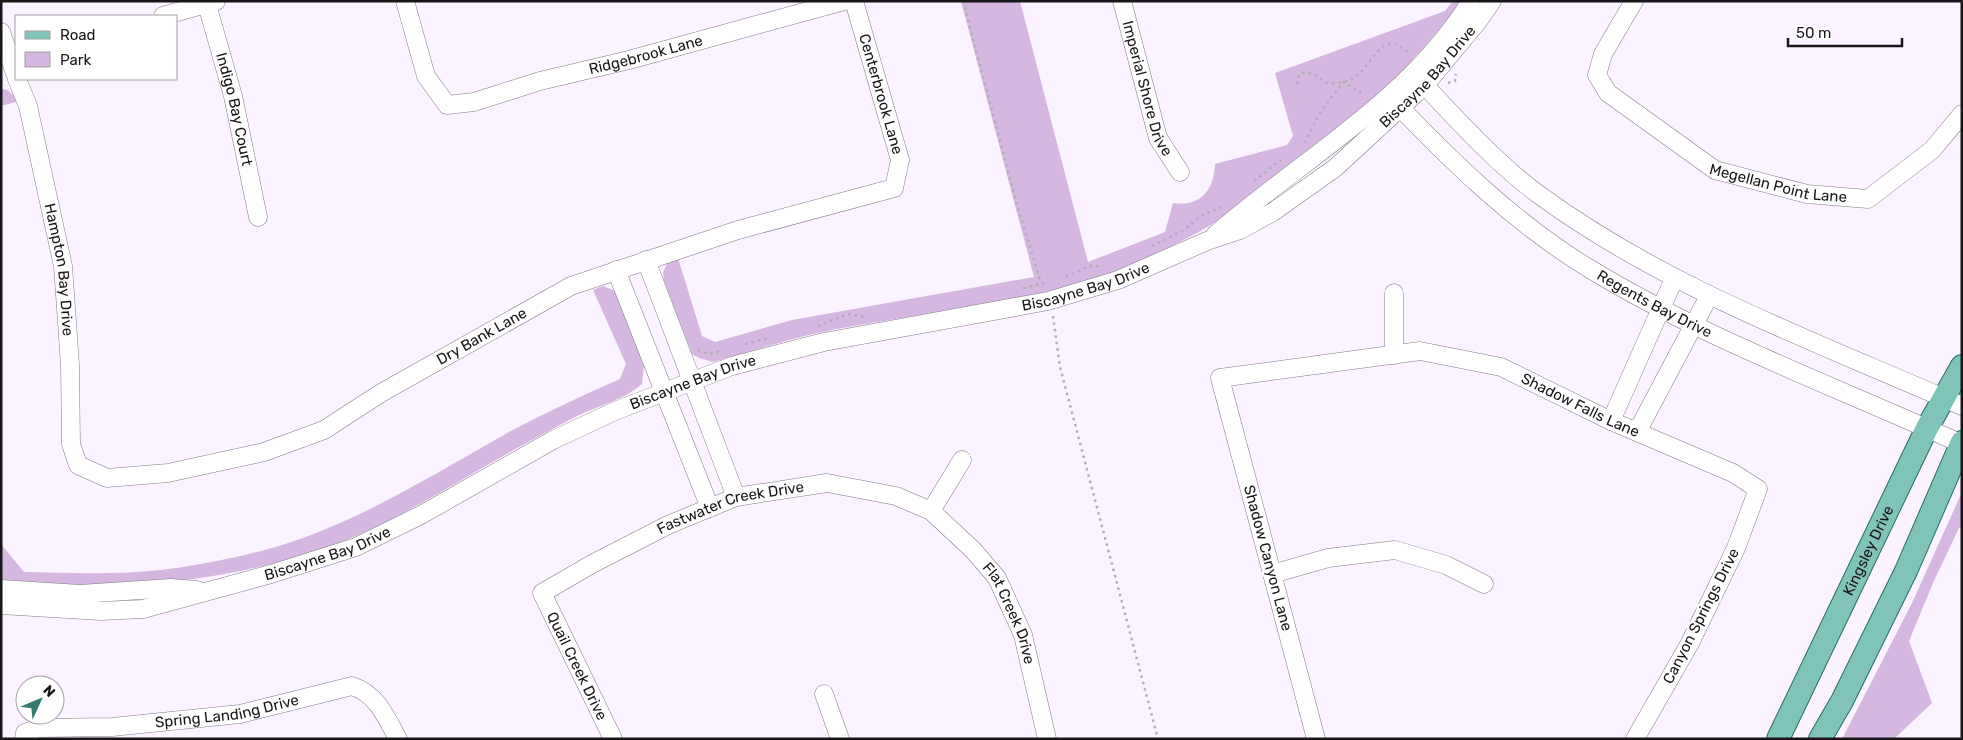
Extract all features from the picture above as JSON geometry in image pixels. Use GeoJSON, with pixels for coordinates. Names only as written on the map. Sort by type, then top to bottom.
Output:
{"type":"FeatureCollection","features":[{"type":"Feature","properties":{"kind":"main road","name":"Kingsley Drive"},"geometry":{"type":"LineString","coordinates":[[1778,739],[1927,428],[1953,402],[1962,366]]}},
{"type":"Feature","properties":{"kind":"main road"},"geometry":{"type":"LineString","coordinates":[[1820,739],[1842,701],[1906,571],[1962,443]]}},
{"type":"Feature","properties":{"kind":"street","name":"Ridgebrook Lane"},"geometry":{"type":"LineString","coordinates":[[405,1],[426,76],[447,105],[474,102],[540,81],[630,60],[844,1]]}},
{"type":"Feature","properties":{"kind":"street","name":"Centerbrook Lane"},"geometry":{"type":"LineString","coordinates":[[854,1],[900,160],[894,188]]}},
{"type":"Feature","properties":{"kind":"street","name":"Imperial Shore Drive"},"geometry":{"type":"LineString","coordinates":[[1122,1],[1158,138],[1180,172]]}},
{"type":"Feature","properties":{"kind":"street","name":"Biscayne Bay Drive"},"geometry":{"type":"LineString","coordinates":[[1419,79],[1471,1]]}},
{"type":"Feature","properties":{"kind":"street","name":"Biscayne Bay Drive"},"geometry":{"type":"LineString","coordinates":[[1,605],[84,611],[143,608],[271,574],[356,548],[421,515],[553,440],[663,391],[688,372],[732,366],[824,342],[1048,301],[1118,280],[1240,230],[1273,212],[1335,168],[1396,102],[1479,20],[1492,1]]}},
{"type":"Feature","properties":{"kind":"street","name":"Megellan Point Lane"},"geometry":{"type":"LineString","coordinates":[[1634,1],[1603,54],[1597,75],[1608,92],[1715,170],[1807,194],[1868,199],[1932,150],[1962,114]]}},
{"type":"Feature","properties":{"kind":"street"},"geometry":{"type":"LineString","coordinates":[[166,15],[210,2]]}},
{"type":"Feature","properties":{"kind":"street","name":"Indigo Bay Court"},"geometry":{"type":"LineString","coordinates":[[210,2],[233,96],[258,217]]}},
{"type":"Feature","properties":{"kind":"street","name":"Hampton Bay Drive"},"geometry":{"type":"LineString","coordinates":[[6,42],[15,73]]}},
{"type":"Feature","properties":{"kind":"street"},"geometry":{"type":"LineString","coordinates":[[1,80],[15,76]]}},
{"type":"Feature","properties":{"kind":"street","name":"Regents Bay Drive"},"geometry":{"type":"LineString","coordinates":[[1419,79],[1486,149],[1536,192],[1599,236],[1674,279],[1708,296],[1953,402]]}},
{"type":"Feature","properties":{"kind":"street","name":"Hampton Bay Drive"},"geometry":{"type":"LineString","coordinates":[[18,80],[28,106],[63,266],[70,364],[71,444],[78,464]]}},
{"type":"Feature","properties":{"kind":"street","name":"Regents Bay Drive"},"geometry":{"type":"LineString","coordinates":[[1396,102],[1464,173],[1530,227],[1588,268],[1693,326],[1962,443]]}},
{"type":"Feature","properties":{"kind":"street","name":"Dry Bank Lane"},"geometry":{"type":"LineString","coordinates":[[78,464],[107,478],[168,473],[264,452],[324,430],[381,393],[571,286],[738,230],[894,188]]}},
{"type":"Feature","properties":{"kind":"street"},"geometry":{"type":"LineString","coordinates":[[646,260],[736,497]]}},
{"type":"Feature","properties":{"kind":"street"},"geometry":{"type":"LineString","coordinates":[[616,270],[710,508]]}},
{"type":"Feature","properties":{"kind":"street"},"geometry":{"type":"LineString","coordinates":[[1611,421],[1674,279]]}},
{"type":"Feature","properties":{"kind":"street"},"geometry":{"type":"LineString","coordinates":[[1394,293],[1394,355]]}},
{"type":"Feature","properties":{"kind":"street"},"geometry":{"type":"LineString","coordinates":[[1637,432],[1708,296]]}},
{"type":"Feature","properties":{"kind":"street","name":"Shadow Falls Lane"},"geometry":{"type":"LineString","coordinates":[[1220,378],[1420,351],[1501,367],[1611,421],[1733,473],[1758,488]]}},
{"type":"Feature","properties":{"kind":"street","name":"Shadow Canyon Lane"},"geometry":{"type":"LineString","coordinates":[[1220,378],[1316,739]]}},
{"type":"Feature","properties":{"kind":"street"},"geometry":{"type":"LineString","coordinates":[[930,511],[962,460]]}},
{"type":"Feature","properties":{"kind":"street","name":"Fastwater Creek Drive"},"geometry":{"type":"LineString","coordinates":[[542,593],[592,564],[668,525],[736,497],[828,482],[896,496],[930,511]]}},
{"type":"Feature","properties":{"kind":"street","name":"Canyon Springs Drive"},"geometry":{"type":"LineString","coordinates":[[1635,739],[1694,634],[1736,548],[1758,488]]}},
{"type":"Feature","properties":{"kind":"street","name":"Flat Creek Drive"},"geometry":{"type":"LineString","coordinates":[[930,511],[973,550],[997,578],[1023,635],[1047,739]]}},
{"type":"Feature","properties":{"kind":"street"},"geometry":{"type":"LineString","coordinates":[[1272,574],[1328,558],[1395,550],[1446,564],[1484,584]]}},
{"type":"Feature","properties":{"kind":"street","name":"Biscayne Bay Drive"},"geometry":{"type":"LineString","coordinates":[[1,589],[80,594],[171,588],[203,591]]}},
{"type":"Feature","properties":{"kind":"street","name":"Quail Creek Drive"},"geometry":{"type":"LineString","coordinates":[[542,593],[613,739]]}},
{"type":"Feature","properties":{"kind":"street","name":"Spring Landing Drive"},"geometry":{"type":"LineString","coordinates":[[25,736],[39,728],[112,727],[240,714],[352,686],[366,691],[384,714],[398,739]]}},
{"type":"Feature","properties":{"kind":"street"},"geometry":{"type":"LineString","coordinates":[[824,694],[840,739]]}},
{"type":"Feature","properties":{"kind":"path"},"geometry":{"type":"LineString","coordinates":[[964,1],[1017,205],[1056,324],[1060,367],[1158,739]]}},
{"type":"Feature","properties":{"kind":"path"},"geometry":{"type":"LineString","coordinates":[[1302,147],[1319,114],[1343,82]]}},
{"type":"Feature","properties":{"kind":"path"},"geometry":{"type":"LineString","coordinates":[[1252,182],[1270,166],[1284,158]]}},
{"type":"Feature","properties":{"kind":"path"},"geometry":{"type":"LineString","coordinates":[[1145,250],[1184,230],[1199,217],[1228,204]]}},
{"type":"Feature","properties":{"kind":"path"},"geometry":{"type":"LineString","coordinates":[[1059,281],[1089,266],[1110,265]]}},
{"type":"Feature","properties":{"kind":"path"},"geometry":{"type":"LineString","coordinates":[[1016,289],[1050,282]]}},
{"type":"Feature","properties":{"kind":"path"},"geometry":{"type":"LineString","coordinates":[[813,328],[848,314],[870,317]]}},
{"type":"Feature","properties":{"kind":"path"},"geometry":{"type":"LineString","coordinates":[[740,346],[774,337]]}},
{"type":"Feature","properties":{"kind":"path"},"geometry":{"type":"LineString","coordinates":[[688,372],[698,350],[709,354],[724,350]]}},
{"type":"Feature","properties":{"kind":"green space"},"geometry":{"type":"Polygon","coordinates":[[[961,1],[1020,1],[1088,262],[1165,232],[1173,203],[1183,204],[1191,202],[1204,195],[1212,182],[1215,164],[1287,145],[1293,136],[1275,73],[1445,11],[1453,1],[1462,1],[1421,50],[1376,98],[1327,143],[1274,184],[1218,221],[1160,252],[1100,277],[1038,294],[813,334],[713,362],[692,354],[664,282],[663,273],[667,263],[678,258],[702,336],[715,342],[792,320],[1034,277],[961,1]]]}},
{"type":"Feature","properties":{"kind":"green space"},"geometry":{"type":"Polygon","coordinates":[[[1,90],[9,91],[19,101],[1,106],[1,90]]]}},
{"type":"Feature","properties":{"kind":"green space"},"geometry":{"type":"Polygon","coordinates":[[[603,286],[615,291],[644,365],[642,384],[621,398],[581,414],[499,458],[390,520],[344,541],[311,553],[243,571],[207,577],[171,582],[100,586],[49,585],[1,580],[1,544],[24,572],[125,573],[160,570],[232,558],[284,544],[318,532],[384,502],[511,431],[620,379],[626,364],[593,290],[603,286]]]}},
{"type":"Feature","properties":{"kind":"green space"},"geometry":{"type":"Polygon","coordinates":[[[1962,492],[1962,527],[1959,528],[1933,583],[1909,641],[1932,703],[1894,739],[1842,739],[1912,603],[1962,492]]]}}]}
